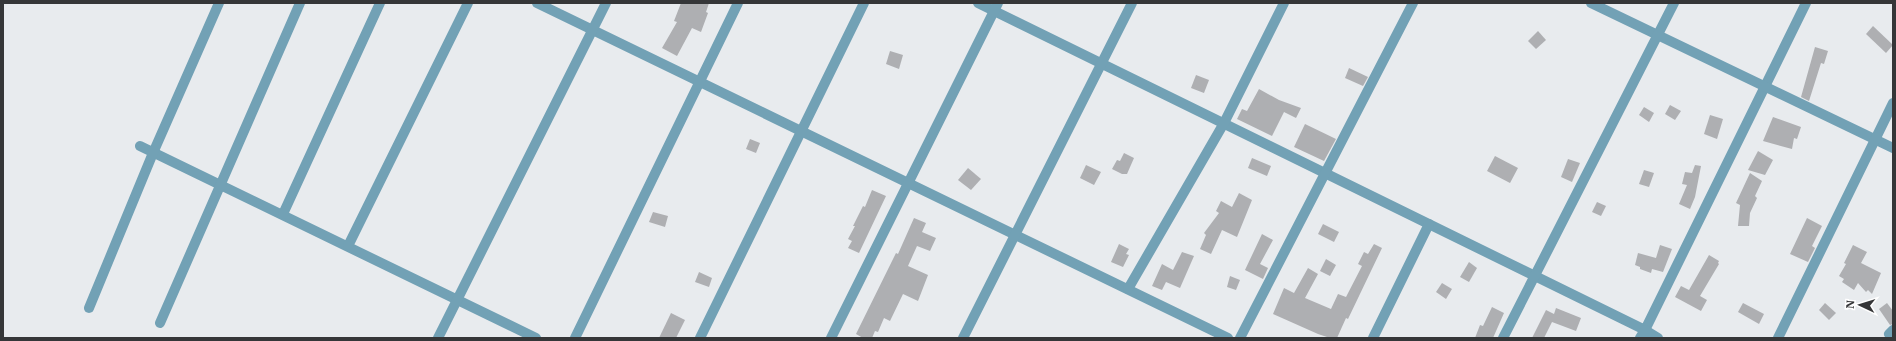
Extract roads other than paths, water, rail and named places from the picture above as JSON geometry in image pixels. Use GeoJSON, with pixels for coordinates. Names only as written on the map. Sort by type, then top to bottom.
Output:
{"type":"FeatureCollection","features":[{"type":"Feature","properties":{"kind":"street"},"geometry":{"type":"LineString","coordinates":[[89,308],[219,3]]}},
{"type":"Feature","properties":{"kind":"street"},"geometry":{"type":"LineString","coordinates":[[160,323],[300,3]]}},
{"type":"Feature","properties":{"kind":"street"},"geometry":{"type":"LineString","coordinates":[[284,214],[380,3]]}},
{"type":"Feature","properties":{"kind":"street"},"geometry":{"type":"LineString","coordinates":[[348,246],[468,3]]}},
{"type":"Feature","properties":{"kind":"street"},"geometry":{"type":"LineString","coordinates":[[537,3],[1228,338]]}},
{"type":"Feature","properties":{"kind":"street"},"geometry":{"type":"LineString","coordinates":[[438,338],[606,3]]}},
{"type":"Feature","properties":{"kind":"street"},"geometry":{"type":"LineString","coordinates":[[575,338],[738,3]]}},
{"type":"Feature","properties":{"kind":"street"},"geometry":{"type":"LineString","coordinates":[[700,338],[864,3]]}},
{"type":"Feature","properties":{"kind":"street"},"geometry":{"type":"LineString","coordinates":[[978,3],[996,7],[1102,64],[1534,276],[1643,334],[1658,338]]}},
{"type":"Feature","properties":{"kind":"street"},"geometry":{"type":"LineString","coordinates":[[963,338],[1132,3]]}},
{"type":"Feature","properties":{"kind":"street"},"geometry":{"type":"LineString","coordinates":[[1128,290],[1224,123],[1284,3]]}},
{"type":"Feature","properties":{"kind":"street"},"geometry":{"type":"LineString","coordinates":[[1240,338],[1413,3]]}},
{"type":"Feature","properties":{"kind":"street"},"geometry":{"type":"LineString","coordinates":[[1591,3],[1893,148]]}},
{"type":"Feature","properties":{"kind":"street"},"geometry":{"type":"LineString","coordinates":[[1503,338],[1674,3]]}},
{"type":"Feature","properties":{"kind":"street"},"geometry":{"type":"LineString","coordinates":[[1643,334],[1806,3]]}},
{"type":"Feature","properties":{"kind":"street"},"geometry":{"type":"LineString","coordinates":[[831,338],[996,7]]}},
{"type":"Feature","properties":{"kind":"street"},"geometry":{"type":"LineString","coordinates":[[1778,338],[1893,103]]}},
{"type":"Feature","properties":{"kind":"street"},"geometry":{"type":"LineString","coordinates":[[140,146],[284,214],[536,338]]}},
{"type":"Feature","properties":{"kind":"street"},"geometry":{"type":"LineString","coordinates":[[1373,338],[1429,224]]}}]}
